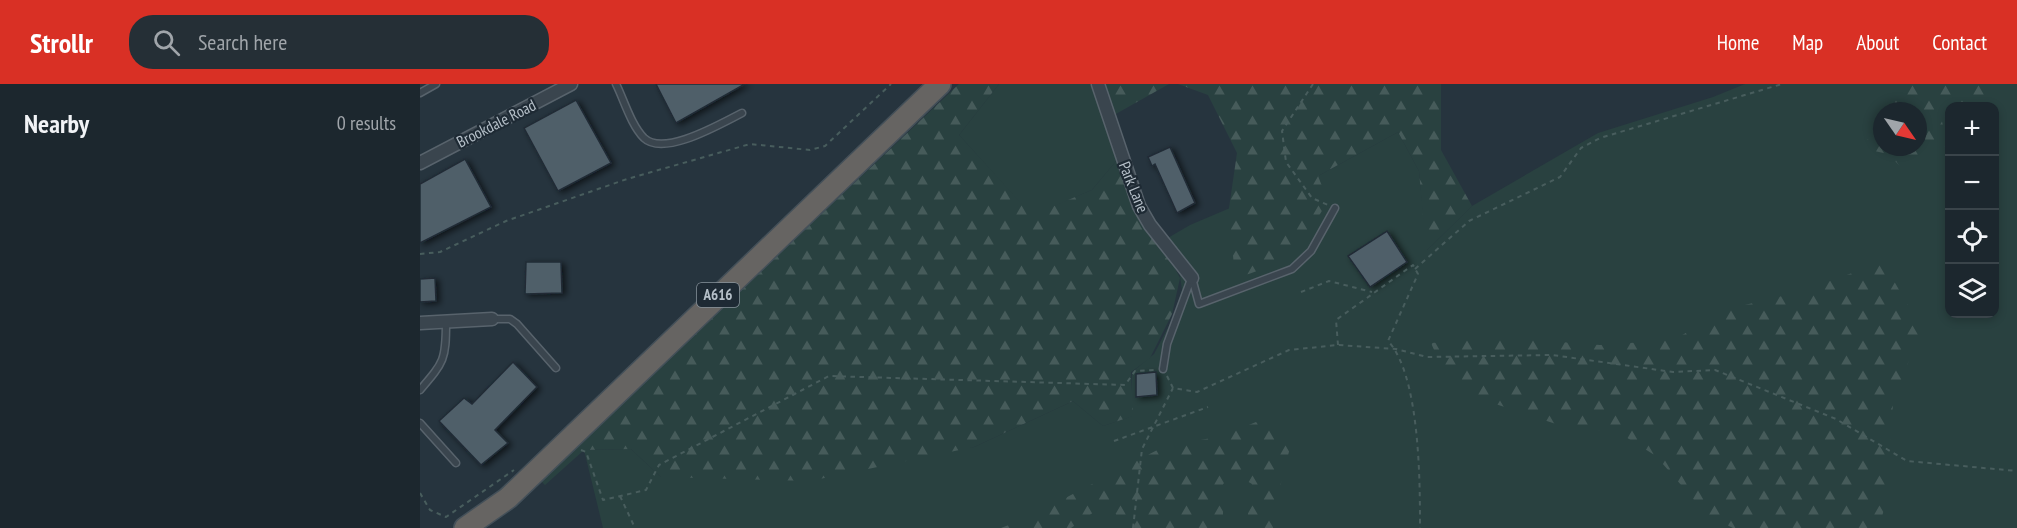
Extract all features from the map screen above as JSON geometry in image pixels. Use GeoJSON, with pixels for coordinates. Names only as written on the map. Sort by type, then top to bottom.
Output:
{"type":"FeatureCollection","features":[{"type":"Feature","properties":{"kind":"highway","name":"A616"},"geometry":{"type":"LineString","coordinates":[[465,528],[498,507],[528,479],[940,84]]}},
{"type":"Feature","properties":{"kind":"highway","name":"A616"},"geometry":{"type":"LineString","coordinates":[[486,528],[498,507]]}},
{"type":"Feature","properties":{"kind":"street","name":"Brookdale Road"},"geometry":{"type":"LineString","coordinates":[[420,163],[571,84]]}},
{"type":"Feature","properties":{"kind":"street","name":"Park Lane"},"geometry":{"type":"LineString","coordinates":[[1098,84],[1139,206],[1150,225],[1191,278]]}},
{"type":"Feature","properties":{"kind":"street"},"geometry":{"type":"LineString","coordinates":[[420,323],[492,319]]}},
{"type":"Feature","properties":{"kind":"lane"},"geometry":{"type":"LineString","coordinates":[[420,93],[436,84]]}},
{"type":"Feature","properties":{"kind":"lane"},"geometry":{"type":"LineString","coordinates":[[616,84],[642,136],[657,146],[710,129],[742,113]]}},
{"type":"Feature","properties":{"kind":"lane"},"geometry":{"type":"LineString","coordinates":[[1191,278],[1199,304],[1292,269],[1311,251],[1335,208]]}},
{"type":"Feature","properties":{"kind":"lane"},"geometry":{"type":"LineString","coordinates":[[1163,369],[1167,345],[1191,278]]}},
{"type":"Feature","properties":{"kind":"lane"},"geometry":{"type":"LineString","coordinates":[[492,319],[510,319],[517,324],[556,368]]}},
{"type":"Feature","properties":{"kind":"lane"},"geometry":{"type":"LineString","coordinates":[[420,390],[442,365],[446,350],[446,322]]}},
{"type":"Feature","properties":{"kind":"lane"},"geometry":{"type":"LineString","coordinates":[[420,423],[456,463]]}},
{"type":"Feature","properties":{"kind":"path"},"geometry":{"type":"LineString","coordinates":[[420,254],[440,252],[506,221],[627,178],[750,144],[810,150],[825,146],[891,84]]}},
{"type":"Feature","properties":{"kind":"path"},"geometry":{"type":"LineString","coordinates":[[1313,84],[1282,131],[1286,162],[1312,198],[1335,208]]}},
{"type":"Feature","properties":{"kind":"path"},"geometry":{"type":"LineString","coordinates":[[1415,269],[1469,221],[1560,177],[1581,148],[1600,138],[1782,84]]}},
{"type":"Feature","properties":{"kind":"path"},"geometry":{"type":"LineString","coordinates":[[1338,345],[1336,320],[1363,303],[1373,292],[1413,265],[1418,274],[1388,341],[1396,350],[1412,399],[1420,481],[1420,528]]}},
{"type":"Feature","properties":{"kind":"path"},"geometry":{"type":"LineString","coordinates":[[1301,292],[1329,280],[1373,292]]}},
{"type":"Feature","properties":{"kind":"path"},"geometry":{"type":"LineString","coordinates":[[1173,388],[1197,392],[1290,350],[1338,345],[1396,350],[1427,357],[1552,355],[1673,372],[1715,370],[1836,419],[1907,461],[2017,471]]}},
{"type":"Feature","properties":{"kind":"path"},"geometry":{"type":"LineString","coordinates":[[578,450],[586,452],[603,500],[646,490],[659,465],[829,376],[1125,385],[1135,371],[1163,369],[1173,388]]}},
{"type":"Feature","properties":{"kind":"path"},"geometry":{"type":"LineString","coordinates":[[1133,528],[1142,449],[1173,388]]}},
{"type":"Feature","properties":{"kind":"path"},"geometry":{"type":"LineString","coordinates":[[1114,441],[1208,407]]}},
{"type":"Feature","properties":{"kind":"path"},"geometry":{"type":"LineString","coordinates":[[420,493],[430,510],[446,517],[512,469],[528,479]]}},
{"type":"Feature","properties":{"kind":"path"},"geometry":{"type":"LineString","coordinates":[[620,496],[635,528]]}},
{"type":"Feature","properties":{"kind":"green space"},"geometry":{"type":"Polygon","coordinates":[[[959,84],[999,84],[959,135],[1032,215],[1092,190],[1118,159],[1180,278],[1172,314],[1150,358],[1131,372],[1133,416],[1103,426],[1073,401],[974,447],[810,481],[661,477],[631,449],[584,450],[545,485],[540,480],[959,84]]]}},
{"type":"Feature","properties":{"kind":"green space"},"geometry":{"type":"Polygon","coordinates":[[[999,84],[1093,84],[1118,159],[1092,190],[1032,216],[959,135],[999,84]]]}},
{"type":"Feature","properties":{"kind":"green space"},"geometry":{"type":"Polygon","coordinates":[[[1106,84],[1169,84],[1114,115],[1106,84]]]}},
{"type":"Feature","properties":{"kind":"green space"},"geometry":{"type":"Polygon","coordinates":[[[1178,84],[1441,84],[1441,150],[1472,206],[1426,251],[1419,171],[1398,132],[1318,176],[1328,201],[1293,258],[1235,279],[1229,208],[1237,153],[1208,95],[1178,84]]]}},
{"type":"Feature","properties":{"kind":"green space"},"geometry":{"type":"Polygon","coordinates":[[[1745,84],[2017,84],[2017,528],[603,528],[584,450],[631,449],[661,477],[974,447],[1073,401],[1103,426],[1132,416],[1132,372],[1154,354],[1174,316],[1182,290],[1179,269],[1161,242],[1190,225],[1230,208],[1318,176],[1398,132],[1419,171],[1427,250],[1472,206],[1598,133],[1713,97],[1745,84]]]}},
{"type":"Feature","properties":{"kind":"green space"},"geometry":{"type":"Polygon","coordinates":[[[1888,84],[2012,84],[1998,93],[1976,102],[1945,102],[1945,116],[1941,118],[1945,133],[1945,146],[1908,174],[1890,156],[1927,156],[1927,102],[1887,102],[1888,84]]]}},
{"type":"Feature","properties":{"kind":"green space"},"geometry":{"type":"Polygon","coordinates":[[[1873,133],[1873,151],[1861,148],[1873,133]]]}},
{"type":"Feature","properties":{"kind":"green space"},"geometry":{"type":"Polygon","coordinates":[[[1883,262],[1921,328],[1893,403],[1887,498],[1879,528],[1733,528],[1707,515],[1656,456],[1621,434],[1556,424],[1468,395],[1443,370],[1431,343],[1506,338],[1600,345],[1674,340],[1724,310],[1799,292],[1883,262]]]}},
{"type":"Feature","properties":{"kind":"green space"},"geometry":{"type":"Polygon","coordinates":[[[1256,422],[1292,440],[1276,502],[1273,528],[1246,528],[1252,484],[1235,474],[1223,484],[1221,528],[1117,528],[1116,514],[1094,512],[1071,528],[1001,528],[1027,518],[1163,447],[1222,436],[1256,422]]]}},
{"type":"Feature","properties":{"kind":"building"},"geometry":{"type":"Polygon","coordinates":[[[656,84],[745,84],[676,123],[656,84]]]}},
{"type":"Feature","properties":{"kind":"building"},"geometry":{"type":"Polygon","coordinates":[[[576,100],[611,163],[558,191],[524,128],[576,100]]]}},
{"type":"Feature","properties":{"kind":"building"},"geometry":{"type":"Polygon","coordinates":[[[1170,147],[1195,203],[1177,213],[1155,164],[1152,166],[1148,157],[1170,147]]]}},
{"type":"Feature","properties":{"kind":"building"},"geometry":{"type":"Polygon","coordinates":[[[465,159],[491,207],[420,243],[420,184],[465,159]]]}},
{"type":"Feature","properties":{"kind":"building"},"geometry":{"type":"Polygon","coordinates":[[[1387,231],[1407,262],[1370,287],[1348,256],[1387,231]]]}},
{"type":"Feature","properties":{"kind":"building"},"geometry":{"type":"Polygon","coordinates":[[[526,262],[561,262],[562,293],[525,294],[526,262]]]}},
{"type":"Feature","properties":{"kind":"building"},"geometry":{"type":"Polygon","coordinates":[[[435,278],[436,301],[420,302],[420,279],[435,278]]]}},
{"type":"Feature","properties":{"kind":"building"},"geometry":{"type":"Polygon","coordinates":[[[513,362],[537,387],[495,430],[508,443],[481,465],[439,421],[464,398],[472,404],[513,362]]]}},
{"type":"Feature","properties":{"kind":"building"},"geometry":{"type":"Polygon","coordinates":[[[1156,372],[1157,395],[1136,397],[1136,374],[1156,372]]]}}]}
